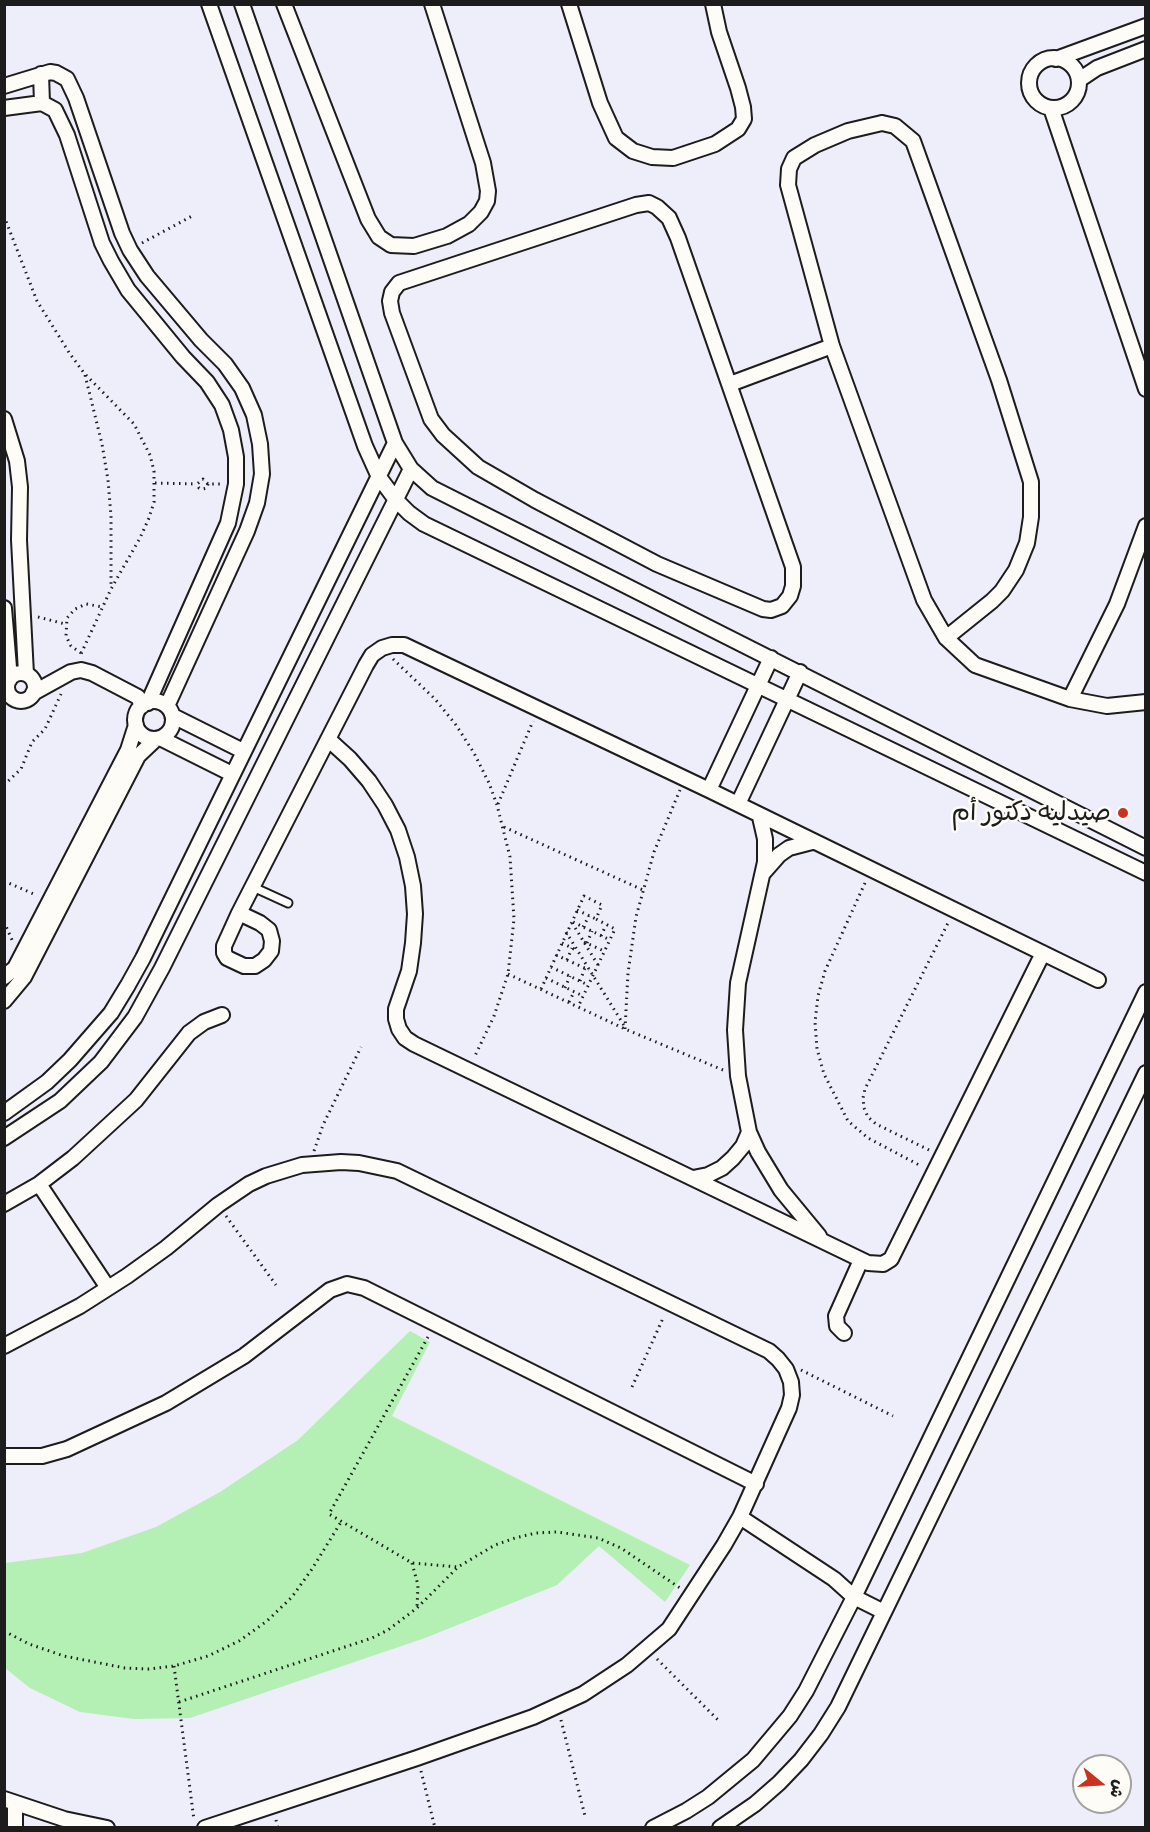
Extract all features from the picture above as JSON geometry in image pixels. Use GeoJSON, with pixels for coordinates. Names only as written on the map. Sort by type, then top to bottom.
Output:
{"type":"FeatureCollection","features":[{"type":"Feature","properties":{"kind":"street"},"geometry":{"type":"LineString","coordinates":[[209,4],[365,446],[379,477],[396,500],[424,524],[1146,873]]}},
{"type":"Feature","properties":{"kind":"street"},"geometry":{"type":"LineString","coordinates":[[242,4],[395,443],[411,469],[432,488],[1146,848]]}},
{"type":"Feature","properties":{"kind":"street"},"geometry":{"type":"LineString","coordinates":[[284,4],[368,219],[379,237],[391,245],[414,246],[447,236],[469,224],[481,212],[487,201],[488,191],[483,163],[432,4]]}},
{"type":"Feature","properties":{"kind":"street"},"geometry":{"type":"LineString","coordinates":[[569,4],[600,103],[616,138],[633,151],[652,157],[673,158],[715,144],[738,129],[744,119],[738,88],[712,4]]}},
{"type":"Feature","properties":{"kind":"street"},"geometry":{"type":"LineString","coordinates":[[1056,58],[1067,62],[1075,70],[1078,80],[1077,91],[1072,101],[1062,107],[1051,108],[1042,106],[1034,99],[1030,91],[1029,81],[1038,64],[1146,26]]}},
{"type":"Feature","properties":{"kind":"street"},"geometry":{"type":"LineString","coordinates":[[1078,80],[1103,64],[1146,49]]}},
{"type":"Feature","properties":{"kind":"street"},"geometry":{"type":"LineString","coordinates":[[4,86],[42,74],[56,73],[62,75],[71,84],[122,233],[130,250],[147,276],[201,340],[225,364],[236,380],[254,415],[260,444],[262,474],[257,503],[247,531],[183,670],[170,711],[173,722],[169,732],[129,760]]}},
{"type":"Feature","properties":{"kind":"street"},"geometry":{"type":"LineString","coordinates":[[42,74],[42,103]]}},
{"type":"Feature","properties":{"kind":"street"},"geometry":{"type":"LineString","coordinates":[[59,116],[76,98]]}},
{"type":"Feature","properties":{"kind":"street"},"geometry":{"type":"LineString","coordinates":[[4,108],[42,103],[49,105],[59,116],[102,243],[128,290],[183,357],[207,381],[222,405],[231,430],[236,457],[236,484],[228,523],[145,704],[136,715],[129,760],[62,889],[14,974]]}},
{"type":"Feature","properties":{"kind":"street"},"geometry":{"type":"LineString","coordinates":[[1051,108],[1146,389]]}},
{"type":"Feature","properties":{"kind":"street"},"geometry":{"type":"LineString","coordinates":[[946,638],[992,601],[1016,570],[1027,543],[1031,517],[1031,482],[999,380],[913,141],[896,126],[882,123],[848,131],[815,145],[794,158],[789,170],[788,185],[832,346],[924,600],[946,638],[975,665],[1070,699],[1107,706],[1146,702]]}},
{"type":"Feature","properties":{"kind":"street"},"geometry":{"type":"LineString","coordinates":[[67,135],[86,125]]}},
{"type":"Feature","properties":{"kind":"street"},"geometry":{"type":"LineString","coordinates":[[90,206],[110,197]]}},
{"type":"Feature","properties":{"kind":"street"},"geometry":{"type":"LineString","coordinates":[[648,203],[657,207],[669,218],[730,384],[793,567],[794,586],[790,596],[782,606],[771,610],[763,609],[657,564],[536,500],[478,466],[443,435],[431,418],[392,314],[390,301],[392,292],[399,283],[648,203]]}},
{"type":"Feature","properties":{"kind":"street"},"geometry":{"type":"LineString","coordinates":[[128,290],[147,276]]}},
{"type":"Feature","properties":{"kind":"street"},"geometry":{"type":"LineString","coordinates":[[183,357],[201,340]]}},
{"type":"Feature","properties":{"kind":"street"},"geometry":{"type":"LineString","coordinates":[[730,384],[832,346]]}},
{"type":"Feature","properties":{"kind":"street"},"geometry":{"type":"LineString","coordinates":[[6,429],[17,461],[20,487],[12,540],[22,613],[26,674],[33,682],[33,693]]}},
{"type":"Feature","properties":{"kind":"street"},"geometry":{"type":"LineString","coordinates":[[4,1113],[47,1082],[91,1037],[111,1012],[143,958],[395,443]]}},
{"type":"Feature","properties":{"kind":"street"},"geometry":{"type":"LineString","coordinates":[[4,1138],[60,1101],[101,1062],[135,1017],[162,968],[411,469]]}},
{"type":"Feature","properties":{"kind":"street"},"geometry":{"type":"LineString","coordinates":[[228,523],[247,531]]}},
{"type":"Feature","properties":{"kind":"street"},"geometry":{"type":"LineString","coordinates":[[1070,699],[1117,604],[1146,526]]}},
{"type":"Feature","properties":{"kind":"street"},"geometry":{"type":"LineString","coordinates":[[192,603],[211,610]]}},
{"type":"Feature","properties":{"kind":"street"},"geometry":{"type":"LineString","coordinates":[[4,608],[10,679],[7,689],[16,700],[26,700],[33,693],[71,672],[81,670],[92,673],[138,697],[145,704]]}},
{"type":"Feature","properties":{"kind":"street"},"geometry":{"type":"LineString","coordinates":[[6,627],[23,628]]}},
{"type":"Feature","properties":{"kind":"street"},"geometry":{"type":"LineString","coordinates":[[239,913],[366,664],[372,655],[382,648],[404,645],[709,790],[760,817],[1098,980]]}},
{"type":"Feature","properties":{"kind":"street"},"geometry":{"type":"LineString","coordinates":[[709,790],[771,658]]}},
{"type":"Feature","properties":{"kind":"street"},"geometry":{"type":"LineString","coordinates":[[165,662],[183,670]]}},
{"type":"Feature","properties":{"kind":"street"},"geometry":{"type":"LineString","coordinates":[[738,804],[800,672]]}},
{"type":"Feature","properties":{"kind":"street"},"geometry":{"type":"LineString","coordinates":[[10,679],[17,674],[26,674]]}},
{"type":"Feature","properties":{"kind":"street"},"geometry":{"type":"LineString","coordinates":[[145,704],[157,702],[243,751]]}},
{"type":"Feature","properties":{"kind":"street"},"geometry":{"type":"LineString","coordinates":[[136,725],[141,734],[158,739],[232,774]]}},
{"type":"Feature","properties":{"kind":"street"},"geometry":{"type":"LineString","coordinates":[[328,739],[357,766],[385,805],[398,830],[407,857],[413,886],[415,914],[413,943],[409,971],[396,1008],[396,1019],[405,1038],[875,1265],[883,1264],[891,1259],[1044,953]]}},
{"type":"Feature","properties":{"kind":"street"},"geometry":{"type":"LineString","coordinates":[[760,817],[765,851],[763,874],[738,983],[735,1030],[738,1076],[749,1132],[769,1172],[824,1242]]}},
{"type":"Feature","properties":{"kind":"street"},"geometry":{"type":"LineString","coordinates":[[763,874],[770,864],[789,848],[812,842]]}},
{"type":"Feature","properties":{"kind":"street"},"geometry":{"type":"LineString","coordinates":[[4,1001],[14,974],[49,900],[62,889]]}},
{"type":"Feature","properties":{"kind":"street"},"geometry":{"type":"LineString","coordinates":[[143,958],[162,968]]}},
{"type":"Feature","properties":{"kind":"street"},"geometry":{"type":"LineString","coordinates":[[653,1827],[708,1797],[753,1760],[772,1739],[806,1691],[854,1597],[1146,992]]}},
{"type":"Feature","properties":{"kind":"street"},"geometry":{"type":"LineString","coordinates":[[4,1204],[39,1184],[73,1158],[128,1107],[164,1067],[189,1033],[204,1022],[222,1015]]}},
{"type":"Feature","properties":{"kind":"street"},"geometry":{"type":"LineString","coordinates":[[720,1827],[754,1804],[779,1783],[801,1760],[838,1707],[1146,1073]]}},
{"type":"Feature","properties":{"kind":"street"},"geometry":{"type":"LineString","coordinates":[[693,1178],[708,1175],[727,1163],[743,1146],[749,1132]]}},
{"type":"Feature","properties":{"kind":"street"},"geometry":{"type":"LineString","coordinates":[[4,1346],[108,1288],[166,1248],[218,1204],[249,1184],[266,1176],[311,1164],[359,1163],[397,1172],[769,1351],[786,1369],[791,1382],[792,1395],[789,1408],[740,1517],[669,1629],[648,1649],[606,1680],[558,1707],[417,1758],[205,1827]]}},
{"type":"Feature","properties":{"kind":"street"},"geometry":{"type":"LineString","coordinates":[[39,1184],[108,1288]]}},
{"type":"Feature","properties":{"kind":"street"},"geometry":{"type":"LineString","coordinates":[[844,1334],[837,1326],[836,1316],[861,1260]]}},
{"type":"Feature","properties":{"kind":"street"},"geometry":{"type":"LineString","coordinates":[[4,1456],[17,1458],[42,1456],[67,1449],[166,1403],[244,1356],[338,1286],[347,1284],[364,1288],[756,1484]]}},
{"type":"Feature","properties":{"kind":"street"},"geometry":{"type":"LineString","coordinates":[[740,1517],[834,1579],[854,1597],[884,1612]]}},
{"type":"Feature","properties":{"kind":"street"},"geometry":{"type":"LineString","coordinates":[[15,1827],[10,1801],[64,1819],[107,1827]]}},
{"type":"Feature","properties":{"kind":"lane"},"geometry":{"type":"LineString","coordinates":[[253,887],[288,903]]}},
{"type":"Feature","properties":{"kind":"path"},"geometry":{"type":"LineString","coordinates":[[130,250],[194,215]]}},
{"type":"Feature","properties":{"kind":"path"},"geometry":{"type":"LineString","coordinates":[[4,216],[37,301],[69,354],[84,373],[134,424],[150,454],[155,483],[154,502],[141,538],[111,590],[45,729],[32,742],[21,768],[4,785]]}},
{"type":"Feature","properties":{"kind":"path"},"geometry":{"type":"LineString","coordinates":[[84,373],[100,435],[108,480],[112,553],[111,590]]}},
{"type":"Feature","properties":{"kind":"path"},"geometry":{"type":"LineString","coordinates":[[155,483],[197,484]]}},
{"type":"Feature","properties":{"kind":"path"},"geometry":{"type":"LineString","coordinates":[[81,653],[68,641],[65,624],[71,613],[80,606],[92,604],[103,607]]}},
{"type":"Feature","properties":{"kind":"path"},"geometry":{"type":"LineString","coordinates":[[22,613],[65,624]]}},
{"type":"Feature","properties":{"kind":"path"},"geometry":{"type":"LineString","coordinates":[[382,648],[435,699],[456,725],[489,783],[504,827],[514,888],[514,919],[508,974],[494,1016],[468,1070]]}},
{"type":"Feature","properties":{"kind":"path"},"geometry":{"type":"LineString","coordinates":[[497,805],[538,710]]}},
{"type":"Feature","properties":{"kind":"path"},"geometry":{"type":"LineString","coordinates":[[626,1029],[628,972],[636,917],[654,852],[685,779]]}},
{"type":"Feature","properties":{"kind":"path"},"geometry":{"type":"LineString","coordinates":[[504,827],[643,890]]}},
{"type":"Feature","properties":{"kind":"path"},"geometry":{"type":"LineString","coordinates":[[871,870],[825,971],[816,1014],[817,1048],[824,1074],[848,1121],[868,1138],[934,1173]]}},
{"type":"Feature","properties":{"kind":"path"},"geometry":{"type":"LineString","coordinates":[[4,881],[49,900]]}},
{"type":"Feature","properties":{"kind":"path"},"geometry":{"type":"LineString","coordinates":[[541,989],[584,896],[602,905],[596,919]]}},
{"type":"Feature","properties":{"kind":"path"},"geometry":{"type":"LineString","coordinates":[[577,910],[615,929],[578,1006]]}},
{"type":"Feature","properties":{"kind":"path"},"geometry":{"type":"LineString","coordinates":[[942,1157],[876,1124],[868,1117],[862,1098],[955,911]]}},
{"type":"Feature","properties":{"kind":"path"},"geometry":{"type":"LineString","coordinates":[[583,927],[588,916]]}},
{"type":"Feature","properties":{"kind":"path"},"geometry":{"type":"LineString","coordinates":[[572,921],[610,940]]}},
{"type":"Feature","properties":{"kind":"path"},"geometry":{"type":"LineString","coordinates":[[572,921],[598,965]]}},
{"type":"Feature","properties":{"kind":"path"},"geometry":{"type":"LineString","coordinates":[[601,936],[606,925]]}},
{"type":"Feature","properties":{"kind":"path"},"geometry":{"type":"LineString","coordinates":[[585,942],[592,931]]}},
{"type":"Feature","properties":{"kind":"path"},"geometry":{"type":"LineString","coordinates":[[566,932],[626,1029]]}},
{"type":"Feature","properties":{"kind":"path"},"geometry":{"type":"LineString","coordinates":[[585,942],[604,951]]}},
{"type":"Feature","properties":{"kind":"path"},"geometry":{"type":"LineString","coordinates":[[562,943],[578,950]]}},
{"type":"Feature","properties":{"kind":"path"},"geometry":{"type":"LineString","coordinates":[[591,954],[595,947]]}},
{"type":"Feature","properties":{"kind":"path"},"geometry":{"type":"LineString","coordinates":[[567,960],[572,948]]}},
{"type":"Feature","properties":{"kind":"path"},"geometry":{"type":"LineString","coordinates":[[556,955],[592,973]]}},
{"type":"Feature","properties":{"kind":"path"},"geometry":{"type":"LineString","coordinates":[[551,967],[588,985]]}},
{"type":"Feature","properties":{"kind":"path"},"geometry":{"type":"LineString","coordinates":[[580,981],[585,969]]}},
{"type":"Feature","properties":{"kind":"path"},"geometry":{"type":"LineString","coordinates":[[508,974],[626,1029],[738,1076]]}},
{"type":"Feature","properties":{"kind":"path"},"geometry":{"type":"LineString","coordinates":[[565,988],[570,976]]}},
{"type":"Feature","properties":{"kind":"path"},"geometry":{"type":"LineString","coordinates":[[546,978],[583,996]]}},
{"type":"Feature","properties":{"kind":"path"},"geometry":{"type":"LineString","coordinates":[[569,1002],[574,992]]}},
{"type":"Feature","properties":{"kind":"path"},"geometry":{"type":"LineString","coordinates":[[311,1164],[323,1125],[361,1047]]}},
{"type":"Feature","properties":{"kind":"path"},"geometry":{"type":"LineString","coordinates":[[218,1204],[276,1285]]}},
{"type":"Feature","properties":{"kind":"path"},"geometry":{"type":"LineString","coordinates":[[632,1387],[669,1303]]}},
{"type":"Feature","properties":{"kind":"path"},"geometry":{"type":"LineString","coordinates":[[435,1324],[329,1514],[412,1563],[458,1567]]}},
{"type":"Feature","properties":{"kind":"path"},"geometry":{"type":"LineString","coordinates":[[778,1359],[893,1416]]}},
{"type":"Feature","properties":{"kind":"path"},"geometry":{"type":"LineString","coordinates":[[4,1631],[29,1644],[64,1656],[100,1664],[149,1669],[174,1666],[239,1641],[267,1621],[292,1597],[341,1521]]}},
{"type":"Feature","properties":{"kind":"path"},"geometry":{"type":"LineString","coordinates":[[179,1702],[372,1638],[388,1630],[417,1608],[458,1567],[495,1545],[536,1533],[557,1532],[598,1538],[621,1548],[691,1596]]}},
{"type":"Feature","properties":{"kind":"path"},"geometry":{"type":"LineString","coordinates":[[412,1563],[418,1585],[417,1608]]}},
{"type":"Feature","properties":{"kind":"path"},"geometry":{"type":"LineString","coordinates":[[648,1649],[720,1722]]}},
{"type":"Feature","properties":{"kind":"path"},"geometry":{"type":"LineString","coordinates":[[174,1666],[195,1827]]}},
{"type":"Feature","properties":{"kind":"path"},"geometry":{"type":"LineString","coordinates":[[558,1707],[585,1816]]}},
{"type":"Feature","properties":{"kind":"path"},"geometry":{"type":"LineString","coordinates":[[417,1758],[435,1827]]}},
{"type":"Feature","properties":{"kind":"green space"},"geometry":{"type":"Polygon","coordinates":[[[410,1331],[430,1342],[392,1416],[690,1565],[665,1602],[599,1546],[557,1585],[425,1638],[190,1718],[134,1719],[80,1712],[30,1688],[5,1668],[5,1563],[82,1553],[156,1527],[220,1492],[298,1440],[410,1331]]]}},
{"type":"Feature","properties":{"kind":"place","name":"صيدليه دكتور أم"},"geometry":{"type":"Point","coordinates":[1123,813]}}]}
